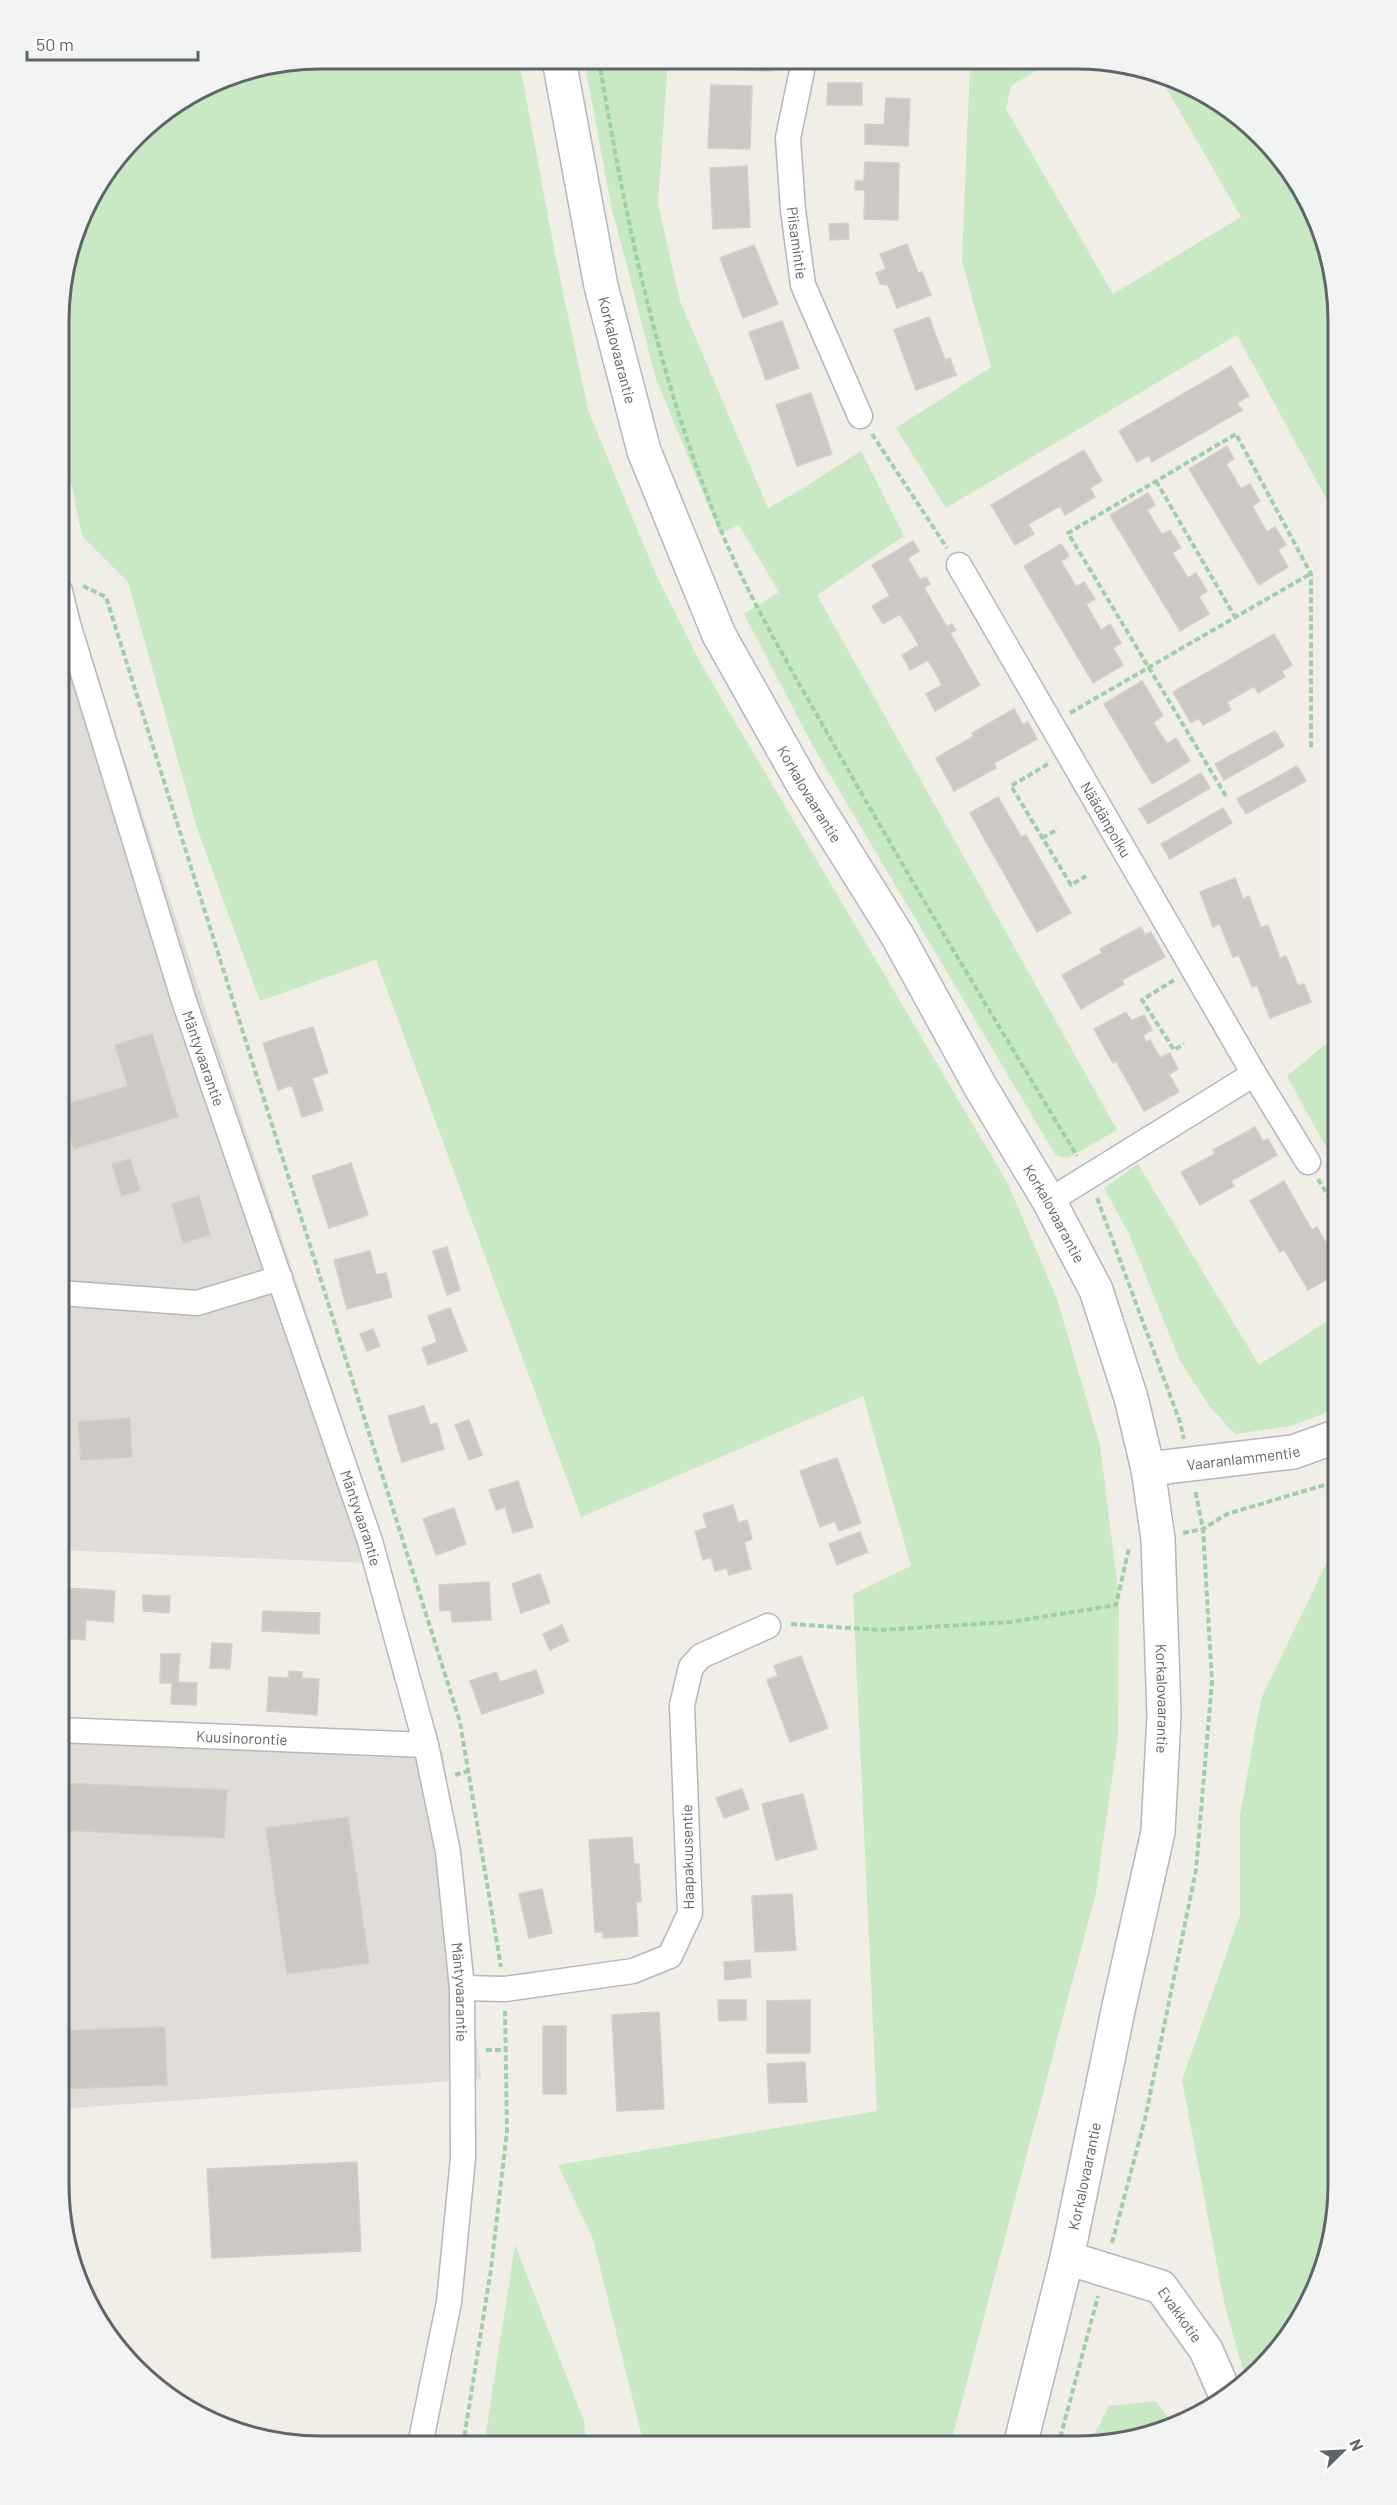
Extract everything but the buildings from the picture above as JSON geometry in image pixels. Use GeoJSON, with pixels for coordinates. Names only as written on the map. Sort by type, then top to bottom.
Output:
{"type":"FeatureCollection","features":[{"type":"Feature","properties":{"kind":"street","name":"Korkalovaarantie"},"geometry":{"type":"LineString","coordinates":[[561,69],[601,286],[644,451],[719,635],[804,786],[897,935],[980,1086],[1050,1201],[1096,1290],[1131,1398],[1148,1469],[1146,1540],[1164,1715],[1158,1832],[1067,2258],[1022,2436]]}},
{"type":"Feature","properties":{"kind":"street","name":"Piisamintie"},"geometry":{"type":"LineString","coordinates":[[803,69],[788,138],[793,210],[803,285],[860,416]]}},
{"type":"Feature","properties":{"kind":"street","name":"Näädänpolku"},"geometry":{"type":"LineString","coordinates":[[959,565],[1192,969],[1308,1162]]}},
{"type":"Feature","properties":{"kind":"street","name":"Mäntyvaarantie"},"geometry":{"type":"LineString","coordinates":[[69,641],[184,1001],[370,1541],[426,1744],[448,1852],[462,1988],[463,2157],[449,2302],[422,2436]]}},
{"type":"Feature","properties":{"kind":"street"},"geometry":{"type":"LineString","coordinates":[[1050,1201],[1254,1074]]}},
{"type":"Feature","properties":{"kind":"street"},"geometry":{"type":"LineString","coordinates":[[69,1294],[197,1303],[280,1278]]}},
{"type":"Feature","properties":{"kind":"street","name":"Vaaranlammentie"},"geometry":{"type":"LineString","coordinates":[[1148,1469],[1293,1452],[1328,1440]]}},
{"type":"Feature","properties":{"kind":"street","name":"Haapakuusentie"},"geometry":{"type":"LineString","coordinates":[[462,1988],[505,1989],[633,1971],[670,1956],[690,1913],[682,1705],[691,1667],[701,1656],[768,1626]]}},
{"type":"Feature","properties":{"kind":"street","name":"Kuusinorontie"},"geometry":{"type":"LineString","coordinates":[[69,1731],[426,1744]]}},
{"type":"Feature","properties":{"kind":"street","name":"Evakkotie"},"geometry":{"type":"LineString","coordinates":[[1067,2258],[1161,2287],[1206,2350],[1223,2389]]}},
{"type":"Feature","properties":{"kind":"path"},"geometry":{"type":"LineString","coordinates":[[601,69],[618,173],[649,316],[681,423],[726,541],[773,637],[886,837],[1088,1176],[1112,1234],[1180,1422],[1203,1529],[1212,1680],[1196,1870],[1145,2119],[1061,2436]]}},
{"type":"Feature","properties":{"kind":"path"},"geometry":{"type":"LineString","coordinates":[[860,416],[959,565]]}},
{"type":"Feature","properties":{"kind":"path"},"geometry":{"type":"LineString","coordinates":[[1226,796],[1068,533],[1236,434],[1311,573],[1311,748]]}},
{"type":"Feature","properties":{"kind":"path"},"geometry":{"type":"LineString","coordinates":[[1155,481],[1235,617]]}},
{"type":"Feature","properties":{"kind":"path"},"geometry":{"type":"LineString","coordinates":[[1050,724],[1311,573]]}},
{"type":"Feature","properties":{"kind":"path"},"geometry":{"type":"LineString","coordinates":[[1067,753],[1011,786],[1071,885],[1086,876]]}},
{"type":"Feature","properties":{"kind":"path"},"geometry":{"type":"LineString","coordinates":[[1042,838],[1058,829]]}},
{"type":"Feature","properties":{"kind":"path"},"geometry":{"type":"LineString","coordinates":[[1184,1044],[1174,1050],[1142,1000],[1192,969]]}},
{"type":"Feature","properties":{"kind":"path"},"geometry":{"type":"LineString","coordinates":[[1308,1162],[1328,1195]]}},
{"type":"Feature","properties":{"kind":"path"},"geometry":{"type":"LineString","coordinates":[[768,1626],[795,1623],[880,1630],[1010,1622],[1116,1605],[1129,1549],[1146,1540],[1203,1529],[1227,1515],[1328,1484]]}},
{"type":"Feature","properties":{"kind":"shaded area"},"geometry":{"type":"Polygon","coordinates":[[[69,614],[78,615],[209,1020],[391,1564],[69,1550],[69,614]]]}},
{"type":"Feature","properties":{"kind":"shaded area"},"geometry":{"type":"Polygon","coordinates":[[[69,1734],[443,1751],[481,2079],[69,2108],[69,1734]]]}},
{"type":"Feature","properties":{"kind":"green space"},"geometry":{"type":"Polygon","coordinates":[[[321,69],[521,69],[555,254],[588,410],[657,577],[701,664],[1008,1184],[1057,1299],[1100,1445],[1119,1598],[1118,1736],[1096,1892],[953,2436],[642,2436],[593,2239],[558,2165],[877,2111],[853,1594],[911,1566],[863,1396],[581,1517],[376,960],[260,1001],[197,828],[128,582],[82,536],[69,473],[71,288],[88,224],[111,181],[131,155],[155,131],[181,111],[224,88],[272,74],[321,69]]]}},
{"type":"Feature","properties":{"kind":"green space"},"geometry":{"type":"Polygon","coordinates":[[[586,69],[667,69],[658,204],[680,301],[768,508],[861,451],[904,536],[817,595],[1117,1130],[1068,1158],[1056,1156],[814,748],[744,614],[779,592],[739,525],[720,534],[656,379],[611,205],[586,69]]]}},
{"type":"Feature","properties":{"kind":"green space"},"geometry":{"type":"Polygon","coordinates":[[[970,69],[1038,69],[1011,86],[1006,109],[1113,294],[1241,217],[1164,85],[1216,111],[1242,131],[1266,155],[1286,181],[1302,209],[1315,240],[1326,288],[1328,321],[1328,502],[1237,335],[946,508],[896,428],[991,367],[962,261],[970,69]]]}},
{"type":"Feature","properties":{"kind":"green space"},"geometry":{"type":"Polygon","coordinates":[[[1328,1042],[1328,1151],[1287,1076],[1328,1042]]]}},
{"type":"Feature","properties":{"kind":"green space"},"geometry":{"type":"Polygon","coordinates":[[[1138,1164],[1259,1365],[1328,1320],[1328,1412],[1291,1426],[1235,1434],[1210,1407],[1180,1361],[1129,1234],[1104,1188],[1138,1164]]]}},
{"type":"Feature","properties":{"kind":"green space"},"geometry":{"type":"Polygon","coordinates":[[[1328,1560],[1328,2184],[1326,2217],[1315,2265],[1302,2296],[1286,2324],[1266,2350],[1244,2372],[1225,2307],[1182,2080],[1240,1915],[1240,1815],[1261,1699],[1328,1560]]]}},
{"type":"Feature","properties":{"kind":"green space"},"geometry":{"type":"Polygon","coordinates":[[[515,2245],[584,2421],[585,2436],[485,2436],[515,2245]]]}},
{"type":"Feature","properties":{"kind":"green space"},"geometry":{"type":"Polygon","coordinates":[[[1156,2401],[1169,2419],[1125,2431],[1094,2435],[1109,2406],[1156,2401]]]}}]}
